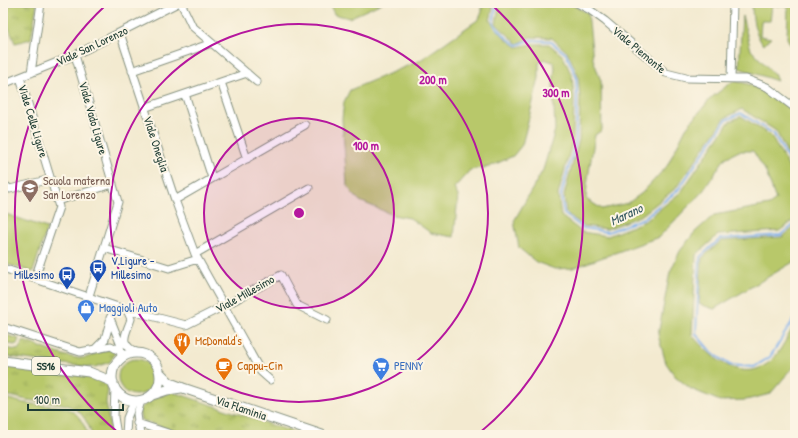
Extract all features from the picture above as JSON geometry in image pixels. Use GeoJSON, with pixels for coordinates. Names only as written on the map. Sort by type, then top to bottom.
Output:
{"type":"FeatureCollection","features":[{"type":"Feature","properties":{"kind":"main road","name":"SS16"},"geometry":{"type":"LineString","coordinates":[[3,361],[89,372],[104,370],[120,358],[138,353]]}},
{"type":"Feature","properties":{"kind":"main road"},"geometry":{"type":"LineString","coordinates":[[138,353],[150,357],[158,367],[160,373],[159,385],[152,395],[138,401]]}},
{"type":"Feature","properties":{"kind":"main road"},"geometry":{"type":"LineString","coordinates":[[114,384],[113,375],[120,358]]}},
{"type":"Feature","properties":{"kind":"main road","name":"SS16"},"geometry":{"type":"LineString","coordinates":[[89,372],[114,384],[123,397],[138,401]]}},
{"type":"Feature","properties":{"kind":"main road","name":"Via Flaminia"},"geometry":{"type":"LineString","coordinates":[[160,373],[170,383],[182,388],[322,435]]}},
{"type":"Feature","properties":{"kind":"main road","name":"Via Flaminia"},"geometry":{"type":"LineString","coordinates":[[152,395],[167,390],[182,388]]}},
{"type":"Feature","properties":{"kind":"street"},"geometry":{"type":"LineString","coordinates":[[31,73],[42,3]]}},
{"type":"Feature","properties":{"kind":"street","name":"Viale San Lorenzo"},"geometry":{"type":"LineString","coordinates":[[3,84],[74,56],[178,3]]}},
{"type":"Feature","properties":{"kind":"street"},"geometry":{"type":"LineString","coordinates":[[181,3],[192,26],[257,82]]}},
{"type":"Feature","properties":{"kind":"street","name":"Viale Piemonte"},"geometry":{"type":"LineString","coordinates":[[577,3],[590,10],[666,73],[686,78],[746,79],[767,87],[795,108]]}},
{"type":"Feature","properties":{"kind":"street"},"geometry":{"type":"LineString","coordinates":[[731,78],[733,3]]}},
{"type":"Feature","properties":{"kind":"street","name":"Viale Oneglia"},"geometry":{"type":"LineString","coordinates":[[120,33],[175,200],[197,257],[261,372],[270,380]]}},
{"type":"Feature","properties":{"kind":"street"},"geometry":{"type":"LineString","coordinates":[[132,71],[212,43]]}},
{"type":"Feature","properties":{"kind":"street","name":"Viale Vado Ligure"},"geometry":{"type":"LineString","coordinates":[[74,56],[118,202],[88,296]]}},
{"type":"Feature","properties":{"kind":"street"},"geometry":{"type":"LineString","coordinates":[[144,108],[248,74]]}},
{"type":"Feature","properties":{"kind":"street","name":"Viale Celle Ligure"},"geometry":{"type":"LineString","coordinates":[[20,77],[59,207],[35,278]]}},
{"type":"Feature","properties":{"kind":"street"},"geometry":{"type":"LineString","coordinates":[[221,82],[247,159]]}},
{"type":"Feature","properties":{"kind":"street"},"geometry":{"type":"LineString","coordinates":[[185,94],[212,178]]}},
{"type":"Feature","properties":{"kind":"street"},"geometry":{"type":"LineString","coordinates":[[175,200],[305,125]]}},
{"type":"Feature","properties":{"kind":"street"},"geometry":{"type":"LineString","coordinates":[[3,184],[10,189],[51,179]]}},
{"type":"Feature","properties":{"kind":"street"},"geometry":{"type":"LineString","coordinates":[[57,201],[113,184]]}},
{"type":"Feature","properties":{"kind":"street"},"geometry":{"type":"LineString","coordinates":[[104,248],[169,268],[197,257],[309,188]]}},
{"type":"Feature","properties":{"kind":"street","name":"Viale Millesimo"},"geometry":{"type":"LineString","coordinates":[[3,268],[122,308],[186,325],[281,275],[298,305],[327,320]]}},
{"type":"Feature","properties":{"kind":"street","name":"Viale Millesimo"},"geometry":{"type":"LineString","coordinates":[[96,299],[106,309],[111,321],[120,358]]}},
{"type":"Feature","properties":{"kind":"street"},"geometry":{"type":"LineString","coordinates":[[94,350],[105,339],[114,310],[122,308],[129,313],[129,323],[124,335],[125,342],[138,353]]}},
{"type":"Feature","properties":{"kind":"street"},"geometry":{"type":"LineString","coordinates":[[111,321],[122,329],[136,315],[146,314]]}},
{"type":"Feature","properties":{"kind":"street"},"geometry":{"type":"LineString","coordinates":[[3,327],[70,350],[85,352],[111,346],[120,358]]}},
{"type":"Feature","properties":{"kind":"street"},"geometry":{"type":"LineString","coordinates":[[114,384],[114,417],[117,435]]}},
{"type":"Feature","properties":{"kind":"street"},"geometry":{"type":"LineString","coordinates":[[138,401],[136,414],[140,435]]}},
{"type":"Feature","properties":{"kind":"street"},"geometry":{"type":"LineString","coordinates":[[126,435],[126,418],[138,401]]}},
{"type":"Feature","properties":{"kind":"street"},"geometry":{"type":"LineString","coordinates":[[137,423],[174,435]]}},
{"type":"Feature","properties":{"kind":"green space"},"geometry":{"type":"Polygon","coordinates":[[[17,3],[37,4],[31,39],[15,43],[3,14],[3,8],[17,3]]]}},
{"type":"Feature","properties":{"kind":"green space"},"geometry":{"type":"Polygon","coordinates":[[[329,3],[382,3],[349,18],[334,14],[329,3]]]}},
{"type":"Feature","properties":{"kind":"green space"},"geometry":{"type":"Polygon","coordinates":[[[482,3],[490,3],[493,8],[490,21],[506,39],[517,47],[533,44],[549,44],[563,56],[572,76],[574,98],[573,139],[558,195],[561,216],[582,232],[608,236],[645,221],[681,192],[729,122],[741,116],[771,136],[788,166],[795,193],[795,220],[779,231],[718,235],[696,255],[692,335],[718,360],[739,370],[750,370],[761,367],[772,360],[795,324],[795,365],[770,394],[746,400],[720,401],[691,389],[675,376],[666,363],[658,335],[670,272],[680,251],[694,233],[714,215],[769,205],[776,200],[765,170],[753,151],[739,151],[725,158],[703,191],[659,237],[573,268],[555,269],[536,262],[519,248],[514,221],[543,170],[555,130],[553,85],[555,67],[553,62],[544,59],[539,63],[539,78],[522,145],[513,156],[489,167],[470,170],[454,188],[458,196],[454,237],[431,233],[410,218],[393,215],[360,201],[352,193],[347,184],[342,119],[344,102],[350,90],[419,61],[479,19],[482,12],[482,3]]]}},
{"type":"Feature","properties":{"kind":"green space"},"geometry":{"type":"Polygon","coordinates":[[[497,3],[568,3],[588,13],[593,59],[601,81],[602,130],[595,135],[586,199],[602,209],[628,203],[642,193],[667,166],[686,128],[711,98],[733,81],[751,85],[767,92],[795,114],[795,169],[776,131],[742,109],[725,118],[676,188],[642,215],[607,229],[584,226],[566,213],[564,195],[579,140],[580,97],[578,75],[568,53],[552,38],[530,37],[518,44],[496,24],[499,7],[497,3]]]}},
{"type":"Feature","properties":{"kind":"green space"},"geometry":{"type":"Polygon","coordinates":[[[752,3],[795,3],[795,53],[787,38],[788,7],[772,5],[770,21],[761,21],[760,36],[771,38],[763,45],[757,35],[754,25],[752,3]]]}},
{"type":"Feature","properties":{"kind":"green space"},"geometry":{"type":"Polygon","coordinates":[[[742,16],[751,50],[774,74],[777,81],[739,68],[742,16]]]}},
{"type":"Feature","properties":{"kind":"green space"},"geometry":{"type":"Polygon","coordinates":[[[3,213],[47,228],[33,272],[3,263],[3,213]]]}},
{"type":"Feature","properties":{"kind":"green space"},"geometry":{"type":"Polygon","coordinates":[[[795,227],[795,261],[714,309],[699,304],[702,258],[721,241],[782,237],[795,227]]]}},
{"type":"Feature","properties":{"kind":"green space"},"geometry":{"type":"Polygon","coordinates":[[[3,334],[19,339],[17,344],[14,345],[3,342],[3,334]]]}},
{"type":"Feature","properties":{"kind":"green space"},"geometry":{"type":"Polygon","coordinates":[[[24,341],[76,358],[87,357],[101,351],[108,350],[112,350],[115,354],[110,362],[95,367],[3,356],[3,348],[18,350],[24,341]]]}},
{"type":"Feature","properties":{"kind":"green space"},"geometry":{"type":"Polygon","coordinates":[[[140,359],[149,364],[153,370],[153,384],[149,390],[140,395],[132,395],[123,390],[119,384],[118,373],[123,364],[129,360],[140,359]]]}},
{"type":"Feature","properties":{"kind":"green space"},"geometry":{"type":"Polygon","coordinates":[[[3,366],[96,378],[107,384],[108,390],[106,402],[111,435],[92,435],[83,416],[70,406],[3,395],[3,366]]]}},
{"type":"Feature","properties":{"kind":"green space"},"geometry":{"type":"Polygon","coordinates":[[[172,392],[302,435],[186,435],[141,420],[139,410],[142,407],[154,399],[172,392]]]}},
{"type":"Feature","properties":{"kind":"green space"},"geometry":{"type":"Polygon","coordinates":[[[3,398],[66,408],[73,411],[83,424],[88,435],[3,435],[3,398]]]}},
{"type":"Feature","properties":{"kind":"waterway","name":"Marano"},"geometry":{"type":"LineString","coordinates":[[494,3],[496,7],[493,23],[507,38],[517,45],[531,40],[550,41],[566,54],[576,76],[576,140],[561,195],[564,214],[583,228],[608,232],[644,218],[678,190],[726,120],[741,113],[774,134],[791,165],[795,180]]}},
{"type":"Feature","properties":{"kind":"waterway","name":"Marano"},"geometry":{"type":"LineString","coordinates":[[795,224],[781,235],[720,239],[700,257],[696,334],[711,352],[730,365],[754,367],[770,357],[795,317]]}},
{"type":"Feature","properties":{"kind":"place","name":"Scuola materna San Lorenzo"},"geometry":{"type":"Point","coordinates":[30,203]}},
{"type":"Feature","properties":{"kind":"place","name":"V.Ligure - Millesimo"},"geometry":{"type":"Point","coordinates":[98,283]}},
{"type":"Feature","properties":{"kind":"place","name":"Millesimo"},"geometry":{"type":"Point","coordinates":[67,290]}},
{"type":"Feature","properties":{"kind":"place","name":"Maggioli Auto"},"geometry":{"type":"Point","coordinates":[86,323]}},
{"type":"Feature","properties":{"kind":"place","name":"McDonald's"},"geometry":{"type":"Point","coordinates":[182,356]}},
{"type":"Feature","properties":{"kind":"place","name":"Cappu-Cin"},"geometry":{"type":"Point","coordinates":[224,381]}},
{"type":"Feature","properties":{"kind":"place","name":"PENNY"},"geometry":{"type":"Point","coordinates":[381,381]}}]}
